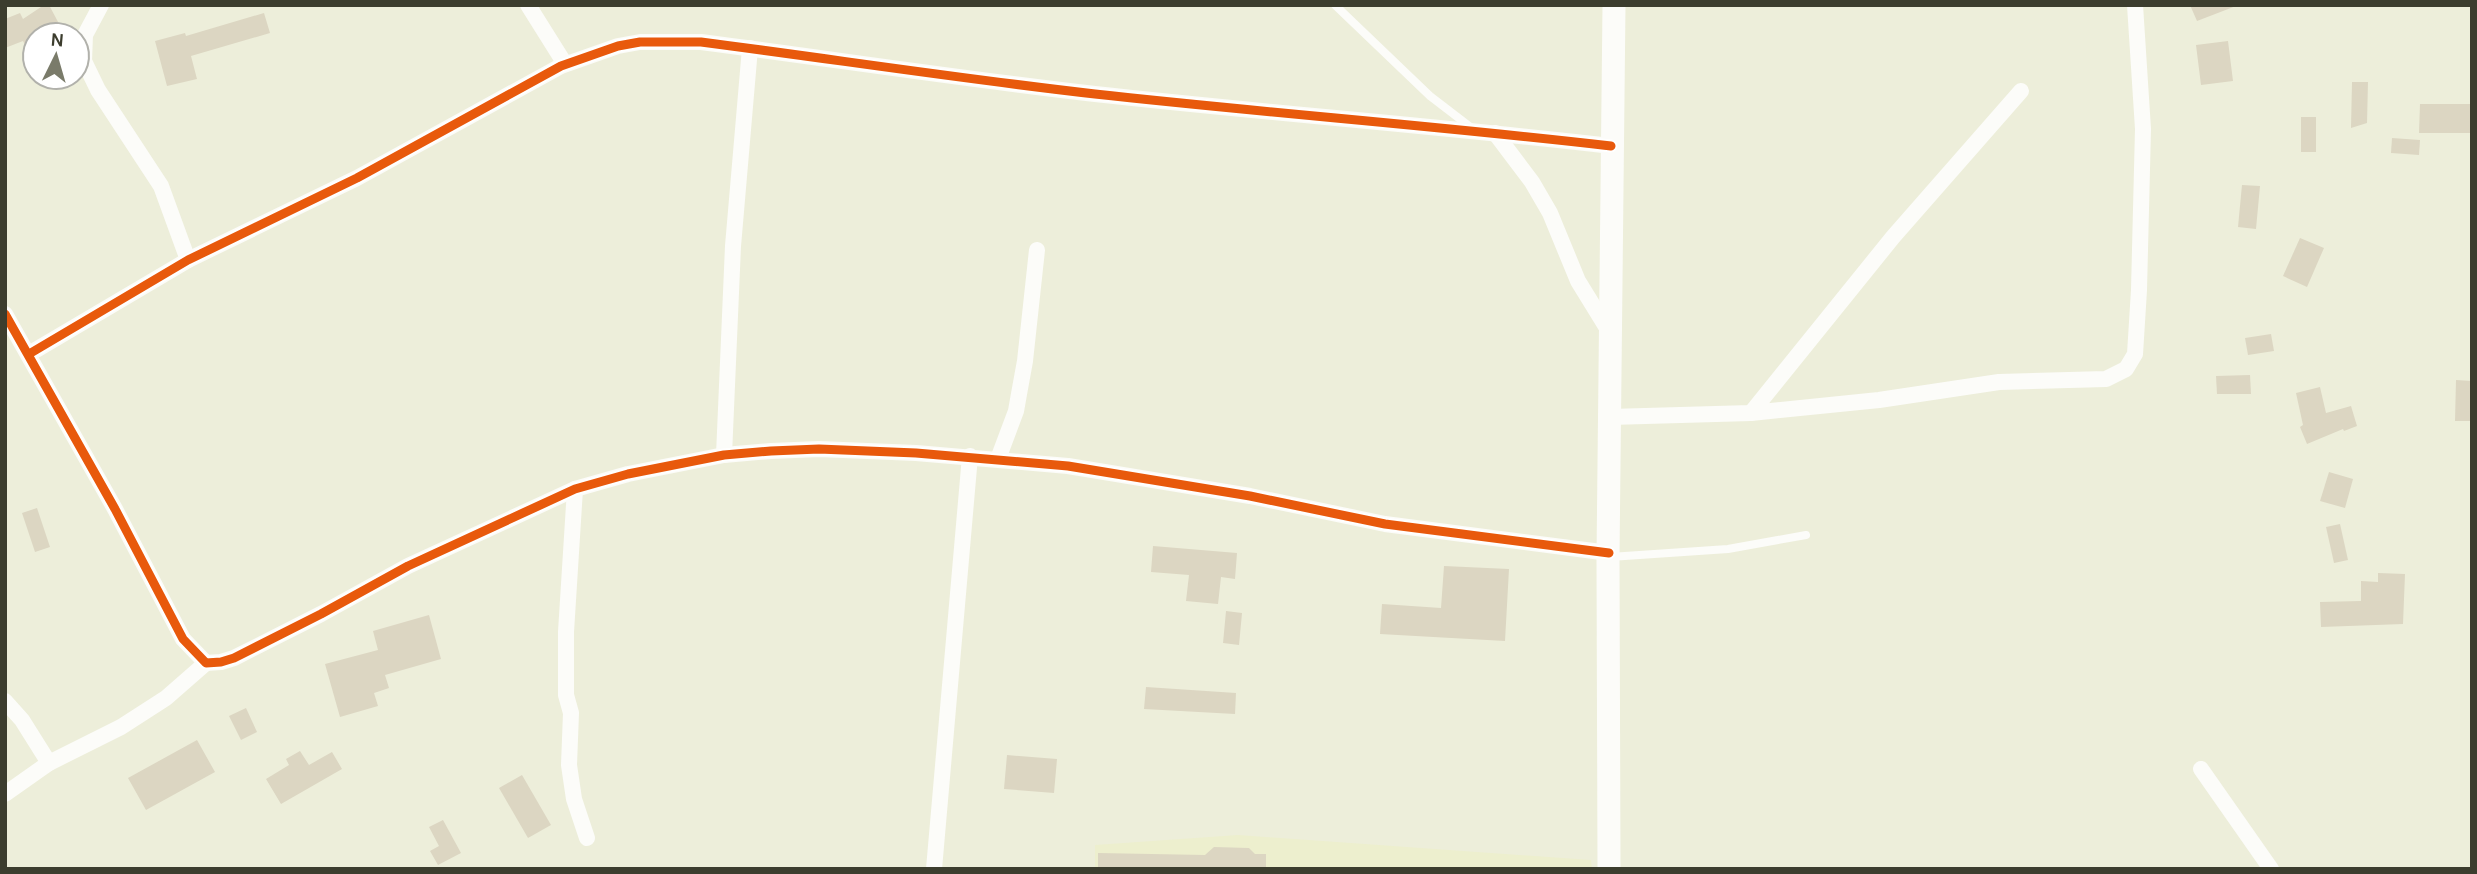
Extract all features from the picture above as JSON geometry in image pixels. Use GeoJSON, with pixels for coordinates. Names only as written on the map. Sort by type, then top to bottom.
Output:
{"type":"FeatureCollection","features":[{"type":"Feature","properties":{"kind":"street"},"geometry":{"type":"LineString","coordinates":[[101,5],[85,35],[84,61],[98,90],[161,187],[188,260]]}},
{"type":"Feature","properties":{"kind":"street"},"geometry":{"type":"LineString","coordinates":[[528,5],[565,64]]}},
{"type":"Feature","properties":{"kind":"street"},"geometry":{"type":"LineString","coordinates":[[1609,869],[1611,146],[1614,5]]}},
{"type":"Feature","properties":{"kind":"street"},"geometry":{"type":"LineString","coordinates":[[1610,417],[1751,413],[1879,400],[2000,382],[2106,380],[2126,369],[2135,354],[2142,204],[2143,129],[2135,5]]}},
{"type":"Feature","properties":{"kind":"street"},"geometry":{"type":"LineString","coordinates":[[29,354],[188,260],[357,178],[565,64],[618,46],[640,42],[701,42],[1092,93],[1611,146]]}},
{"type":"Feature","properties":{"kind":"street"},"geometry":{"type":"LineString","coordinates":[[724,455],[733,246],[750,48]]}},
{"type":"Feature","properties":{"kind":"street"},"geometry":{"type":"LineString","coordinates":[[1751,413],[1893,237],[2021,91]]}},
{"type":"Feature","properties":{"kind":"street"},"geometry":{"type":"LineString","coordinates":[[1495,133],[1532,181],[1550,213],[1578,281],[1610,333]]}},
{"type":"Feature","properties":{"kind":"street"},"geometry":{"type":"LineString","coordinates":[[998,459],[1016,411],[1037,250]]}},
{"type":"Feature","properties":{"kind":"street"},"geometry":{"type":"LineString","coordinates":[[5,314],[115,509],[183,639],[206,663]]}},
{"type":"Feature","properties":{"kind":"street"},"geometry":{"type":"LineString","coordinates":[[5,794],[49,763],[121,727],[166,698],[206,663],[234,658],[408,566],[575,489],[628,474],[724,455],[819,449],[970,456],[1068,466],[1211,489],[1385,524],[1609,555]]}},
{"type":"Feature","properties":{"kind":"street"},"geometry":{"type":"LineString","coordinates":[[934,869],[970,456]]}},
{"type":"Feature","properties":{"kind":"street"},"geometry":{"type":"LineString","coordinates":[[575,489],[566,632],[566,695],[572,726],[569,765],[574,799],[587,838]]}},
{"type":"Feature","properties":{"kind":"street"},"geometry":{"type":"LineString","coordinates":[[5,701],[22,720],[49,763]]}},
{"type":"Feature","properties":{"kind":"street"},"geometry":{"type":"LineString","coordinates":[[2201,769],[2271,869]]}},
{"type":"Feature","properties":{"kind":"lane"},"geometry":{"type":"LineString","coordinates":[[1335,5],[1430,96],[1475,131]]}},
{"type":"Feature","properties":{"kind":"lane"},"geometry":{"type":"LineString","coordinates":[[1609,555],[1728,549],[1806,536]]}},
{"type":"Feature","properties":{"kind":"shaded area"},"geometry":{"type":"Polygon","coordinates":[[[1238,835],[1591,860],[1592,869],[1095,869],[1095,845],[1238,835]]]}},
{"type":"Feature","properties":{"kind":"building"},"geometry":{"type":"Polygon","coordinates":[[[44,5],[49,5],[58,21],[21,21],[21,42],[5,48],[5,19],[20,13],[23,19],[44,5]]]}},
{"type":"Feature","properties":{"kind":"building"},"geometry":{"type":"Polygon","coordinates":[[[2190,5],[2235,5],[2236,6],[2197,21],[2190,5]]]}},
{"type":"Feature","properties":{"kind":"building"},"geometry":{"type":"Polygon","coordinates":[[[264,13],[270,33],[191,56],[197,79],[167,86],[155,41],[185,33],[186,36],[264,13]]]}},
{"type":"Feature","properties":{"kind":"building"},"geometry":{"type":"Polygon","coordinates":[[[2228,41],[2233,81],[2201,85],[2196,45],[2228,41]]]}},
{"type":"Feature","properties":{"kind":"building"},"geometry":{"type":"Polygon","coordinates":[[[2352,82],[2368,82],[2367,123],[2351,128],[2352,82]]]}},
{"type":"Feature","properties":{"kind":"building"},"geometry":{"type":"Polygon","coordinates":[[[2420,104],[2471,104],[2470,133],[2419,133],[2420,104]]]}},
{"type":"Feature","properties":{"kind":"building"},"geometry":{"type":"Polygon","coordinates":[[[2301,117],[2316,117],[2316,152],[2301,152],[2301,117]]]}},
{"type":"Feature","properties":{"kind":"building"},"geometry":{"type":"Polygon","coordinates":[[[2392,138],[2420,140],[2419,155],[2391,153],[2392,138]]]}},
{"type":"Feature","properties":{"kind":"building"},"geometry":{"type":"Polygon","coordinates":[[[2242,185],[2260,186],[2256,229],[2238,227],[2242,185]]]}},
{"type":"Feature","properties":{"kind":"building"},"geometry":{"type":"Polygon","coordinates":[[[2300,238],[2324,248],[2307,287],[2283,276],[2300,238]]]}},
{"type":"Feature","properties":{"kind":"building"},"geometry":{"type":"Polygon","coordinates":[[[2271,334],[2274,351],[2248,355],[2245,338],[2271,334]]]}},
{"type":"Feature","properties":{"kind":"building"},"geometry":{"type":"Polygon","coordinates":[[[2250,375],[2251,394],[2217,394],[2216,376],[2250,375]]]}},
{"type":"Feature","properties":{"kind":"building"},"geometry":{"type":"Polygon","coordinates":[[[2456,380],[2472,381],[2472,421],[2455,421],[2456,380]]]}},
{"type":"Feature","properties":{"kind":"building"},"geometry":{"type":"Polygon","coordinates":[[[2320,387],[2326,413],[2351,406],[2357,426],[2307,444],[2300,427],[2303,425],[2296,393],[2320,387]]]}},
{"type":"Feature","properties":{"kind":"building"},"geometry":{"type":"Polygon","coordinates":[[[2329,472],[2353,479],[2345,508],[2320,501],[2329,472]]]}},
{"type":"Feature","properties":{"kind":"building"},"geometry":{"type":"Polygon","coordinates":[[[37,508],[50,547],[35,552],[22,513],[37,508]]]}},
{"type":"Feature","properties":{"kind":"building"},"geometry":{"type":"Polygon","coordinates":[[[2340,524],[2348,560],[2334,563],[2326,527],[2340,524]]]}},
{"type":"Feature","properties":{"kind":"building"},"geometry":{"type":"Polygon","coordinates":[[[1153,546],[1237,553],[1235,579],[1221,577],[1218,604],[1186,601],[1189,575],[1151,572],[1153,546]]]}},
{"type":"Feature","properties":{"kind":"building"},"geometry":{"type":"Polygon","coordinates":[[[1444,566],[1509,569],[1505,641],[1380,634],[1382,604],[1441,608],[1444,566]]]}},
{"type":"Feature","properties":{"kind":"building"},"geometry":{"type":"Polygon","coordinates":[[[2378,573],[2405,574],[2403,624],[2321,627],[2320,602],[2361,601],[2361,581],[2378,582],[2378,573]]]}},
{"type":"Feature","properties":{"kind":"building"},"geometry":{"type":"Polygon","coordinates":[[[1226,611],[1242,613],[1239,645],[1223,643],[1226,611]]]}},
{"type":"Feature","properties":{"kind":"building"},"geometry":{"type":"Polygon","coordinates":[[[429,615],[441,659],[385,675],[389,688],[374,693],[378,706],[340,717],[325,664],[378,650],[373,631],[429,615]]]}},
{"type":"Feature","properties":{"kind":"building"},"geometry":{"type":"Polygon","coordinates":[[[1146,687],[1236,693],[1235,714],[1144,709],[1146,687]]]}},
{"type":"Feature","properties":{"kind":"building"},"geometry":{"type":"Polygon","coordinates":[[[246,708],[257,732],[241,740],[229,716],[246,708]]]}},
{"type":"Feature","properties":{"kind":"building"},"geometry":{"type":"Polygon","coordinates":[[[197,740],[215,772],[146,810],[128,778],[197,740]]]}},
{"type":"Feature","properties":{"kind":"building"},"geometry":{"type":"Polygon","coordinates":[[[300,751],[309,765],[332,752],[342,769],[281,804],[266,779],[289,765],[286,759],[300,751]]]}},
{"type":"Feature","properties":{"kind":"building"},"geometry":{"type":"Polygon","coordinates":[[[1007,755],[1057,759],[1054,793],[1004,789],[1007,755]]]}},
{"type":"Feature","properties":{"kind":"building"},"geometry":{"type":"Polygon","coordinates":[[[522,775],[551,825],[528,838],[499,788],[522,775]]]}},
{"type":"Feature","properties":{"kind":"building"},"geometry":{"type":"Polygon","coordinates":[[[443,820],[461,853],[438,865],[430,851],[439,846],[429,827],[443,820]]]}},
{"type":"Feature","properties":{"kind":"building"},"geometry":{"type":"Polygon","coordinates":[[[1214,847],[1249,848],[1255,854],[1266,854],[1266,869],[1098,869],[1098,853],[1205,855],[1214,847]]]}},
{"type":"Feature","properties":{"kind":"cycle path"},"geometry":{"type":"LineString","coordinates":[[29,354],[188,260],[357,178],[561,66],[618,46],[640,42],[701,42],[1095,94],[1611,146]]}},
{"type":"Feature","properties":{"kind":"cycle path"},"geometry":{"type":"LineString","coordinates":[[5,314],[115,509],[183,639],[206,663],[234,658],[408,566],[575,489],[628,474],[724,455],[771,451],[819,449],[916,453],[1068,466],[1250,496],[1385,524],[1609,553]]}}]}
